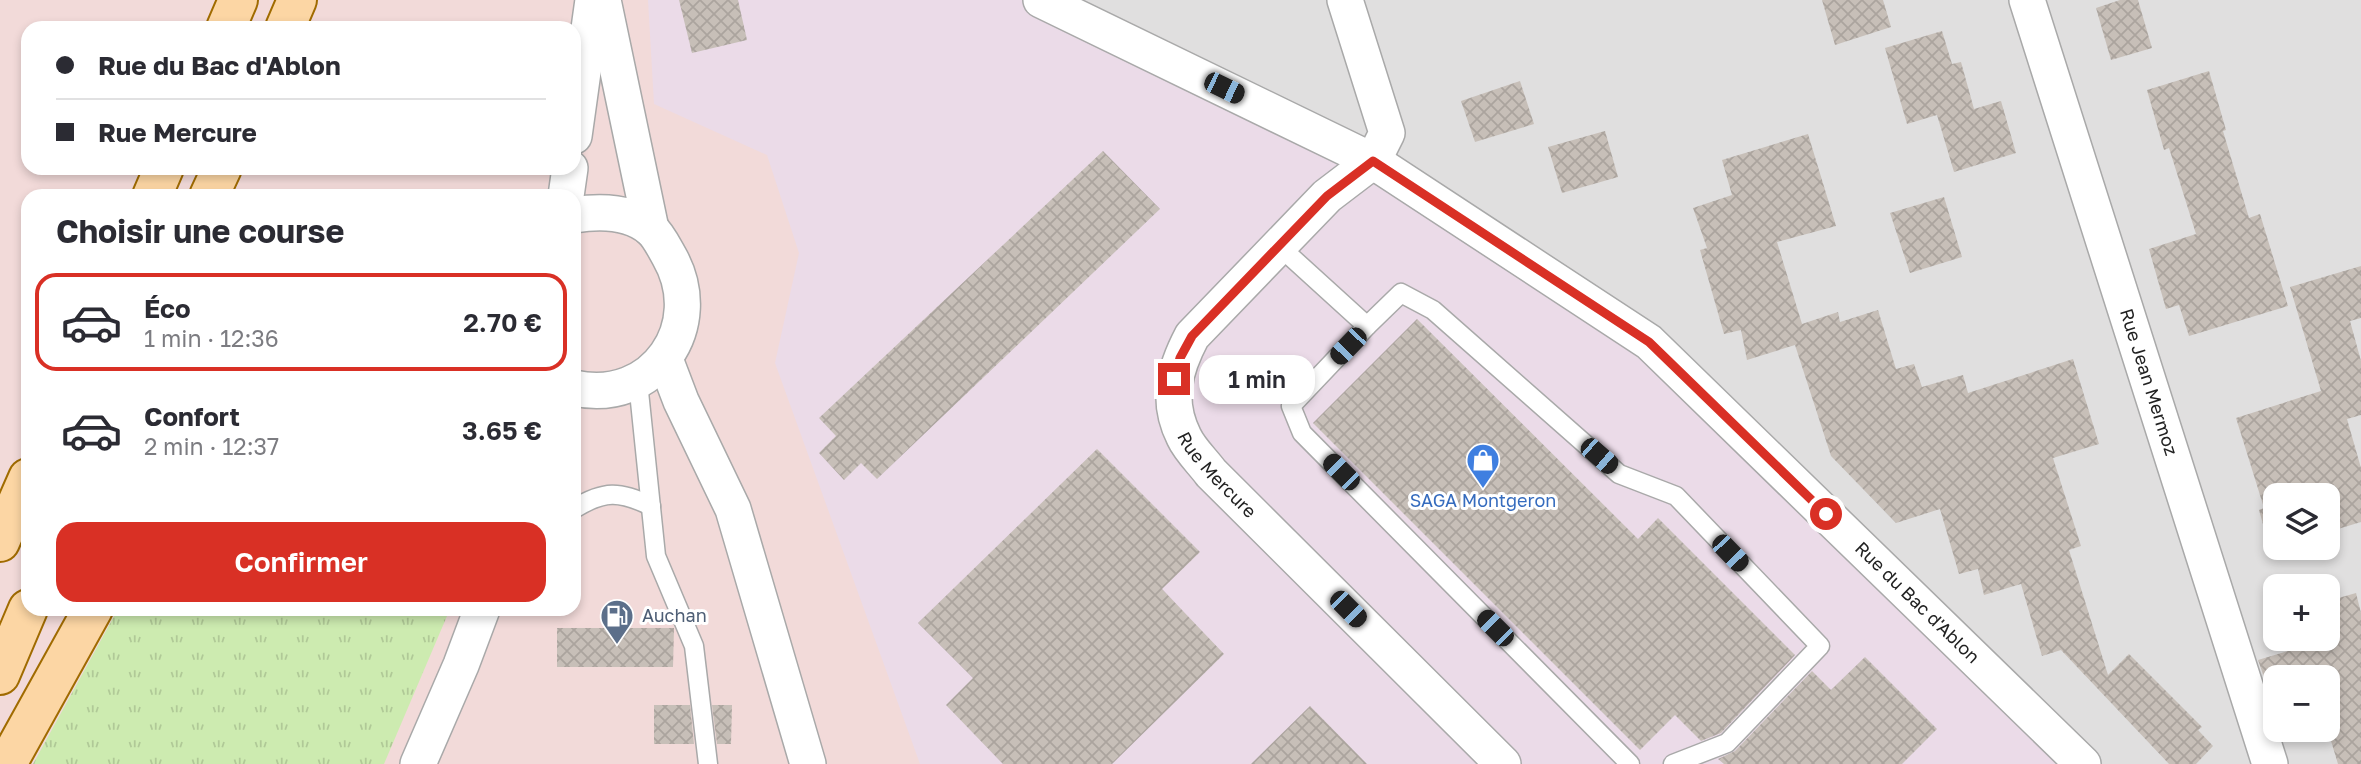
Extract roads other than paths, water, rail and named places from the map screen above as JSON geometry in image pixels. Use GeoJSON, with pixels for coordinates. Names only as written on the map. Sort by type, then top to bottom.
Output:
{"type":"FeatureCollection","features":[{"type":"Feature","properties":{"kind":"main road"},"geometry":{"type":"LineString","coordinates":[[229,21],[238,0]]}},
{"type":"Feature","properties":{"kind":"main road"},"geometry":{"type":"LineString","coordinates":[[288,21],[297,0]]}},
{"type":"Feature","properties":{"kind":"main road"},"geometry":{"type":"LineString","coordinates":[[0,542],[21,494]]}},
{"type":"Feature","properties":{"kind":"main road"},"geometry":{"type":"LineString","coordinates":[[0,675],[25,616]]}},
{"type":"Feature","properties":{"kind":"main road"},"geometry":{"type":"LineString","coordinates":[[7,764],[89,616]]}},
{"type":"Feature","properties":{"kind":"street"},"geometry":{"type":"LineString","coordinates":[[581,86],[593,0]]}},
{"type":"Feature","properties":{"kind":"street"},"geometry":{"type":"LineString","coordinates":[[581,389],[605,391],[638,382],[665,359],[675,341],[681,313],[676,267],[651,229],[603,0]]}},
{"type":"Feature","properties":{"kind":"street","name":"Rue du Bac d'Ablon"},"geometry":{"type":"LineString","coordinates":[[1041,0],[1373,161],[1649,342],[2083,764]]}},
{"type":"Feature","properties":{"kind":"street"},"geometry":{"type":"LineString","coordinates":[[1345,0],[1387,133],[1373,161]]}},
{"type":"Feature","properties":{"kind":"street","name":"Rue Jean Mermoz"},"geometry":{"type":"LineString","coordinates":[[2027,0],[2270,764]]}},
{"type":"Feature","properties":{"kind":"street","name":"Rue Mercure"},"geometry":{"type":"LineString","coordinates":[[1373,161],[1327,196],[1192,336],[1180,358],[1174,379],[1175,410],[1185,439],[1211,473],[1503,764]]}},
{"type":"Feature","properties":{"kind":"street"},"geometry":{"type":"LineString","coordinates":[[581,214],[592,212],[624,215],[651,229]]}},
{"type":"Feature","properties":{"kind":"street"},"geometry":{"type":"LineString","coordinates":[[665,359],[681,401],[733,509],[808,764]]}},
{"type":"Feature","properties":{"kind":"street"},"geometry":{"type":"LineString","coordinates":[[418,764],[479,616]]}},
{"type":"Feature","properties":{"kind":"lane"},"geometry":{"type":"LineString","coordinates":[[1279,246],[1367,326]]}},
{"type":"Feature","properties":{"kind":"lane"},"geometry":{"type":"LineString","coordinates":[[1630,764],[1302,433],[1291,406],[1401,293],[1433,310],[1619,474],[1676,496],[1821,646],[1727,743],[1673,764]]}},
{"type":"Feature","properties":{"kind":"lane"},"geometry":{"type":"LineString","coordinates":[[638,382],[656,555],[694,646],[708,764]]}},
{"type":"Feature","properties":{"kind":"lane"},"geometry":{"type":"LineString","coordinates":[[581,505],[601,494],[628,495],[651,506]]}},
{"type":"Feature","properties":{"kind":"place","name":"SAGA Montgeron"},"geometry":{"type":"Point","coordinates":[1483,490]}},
{"type":"Feature","properties":{"kind":"place","name":"Auchan"},"geometry":{"type":"Point","coordinates":[617,646]}}]}
